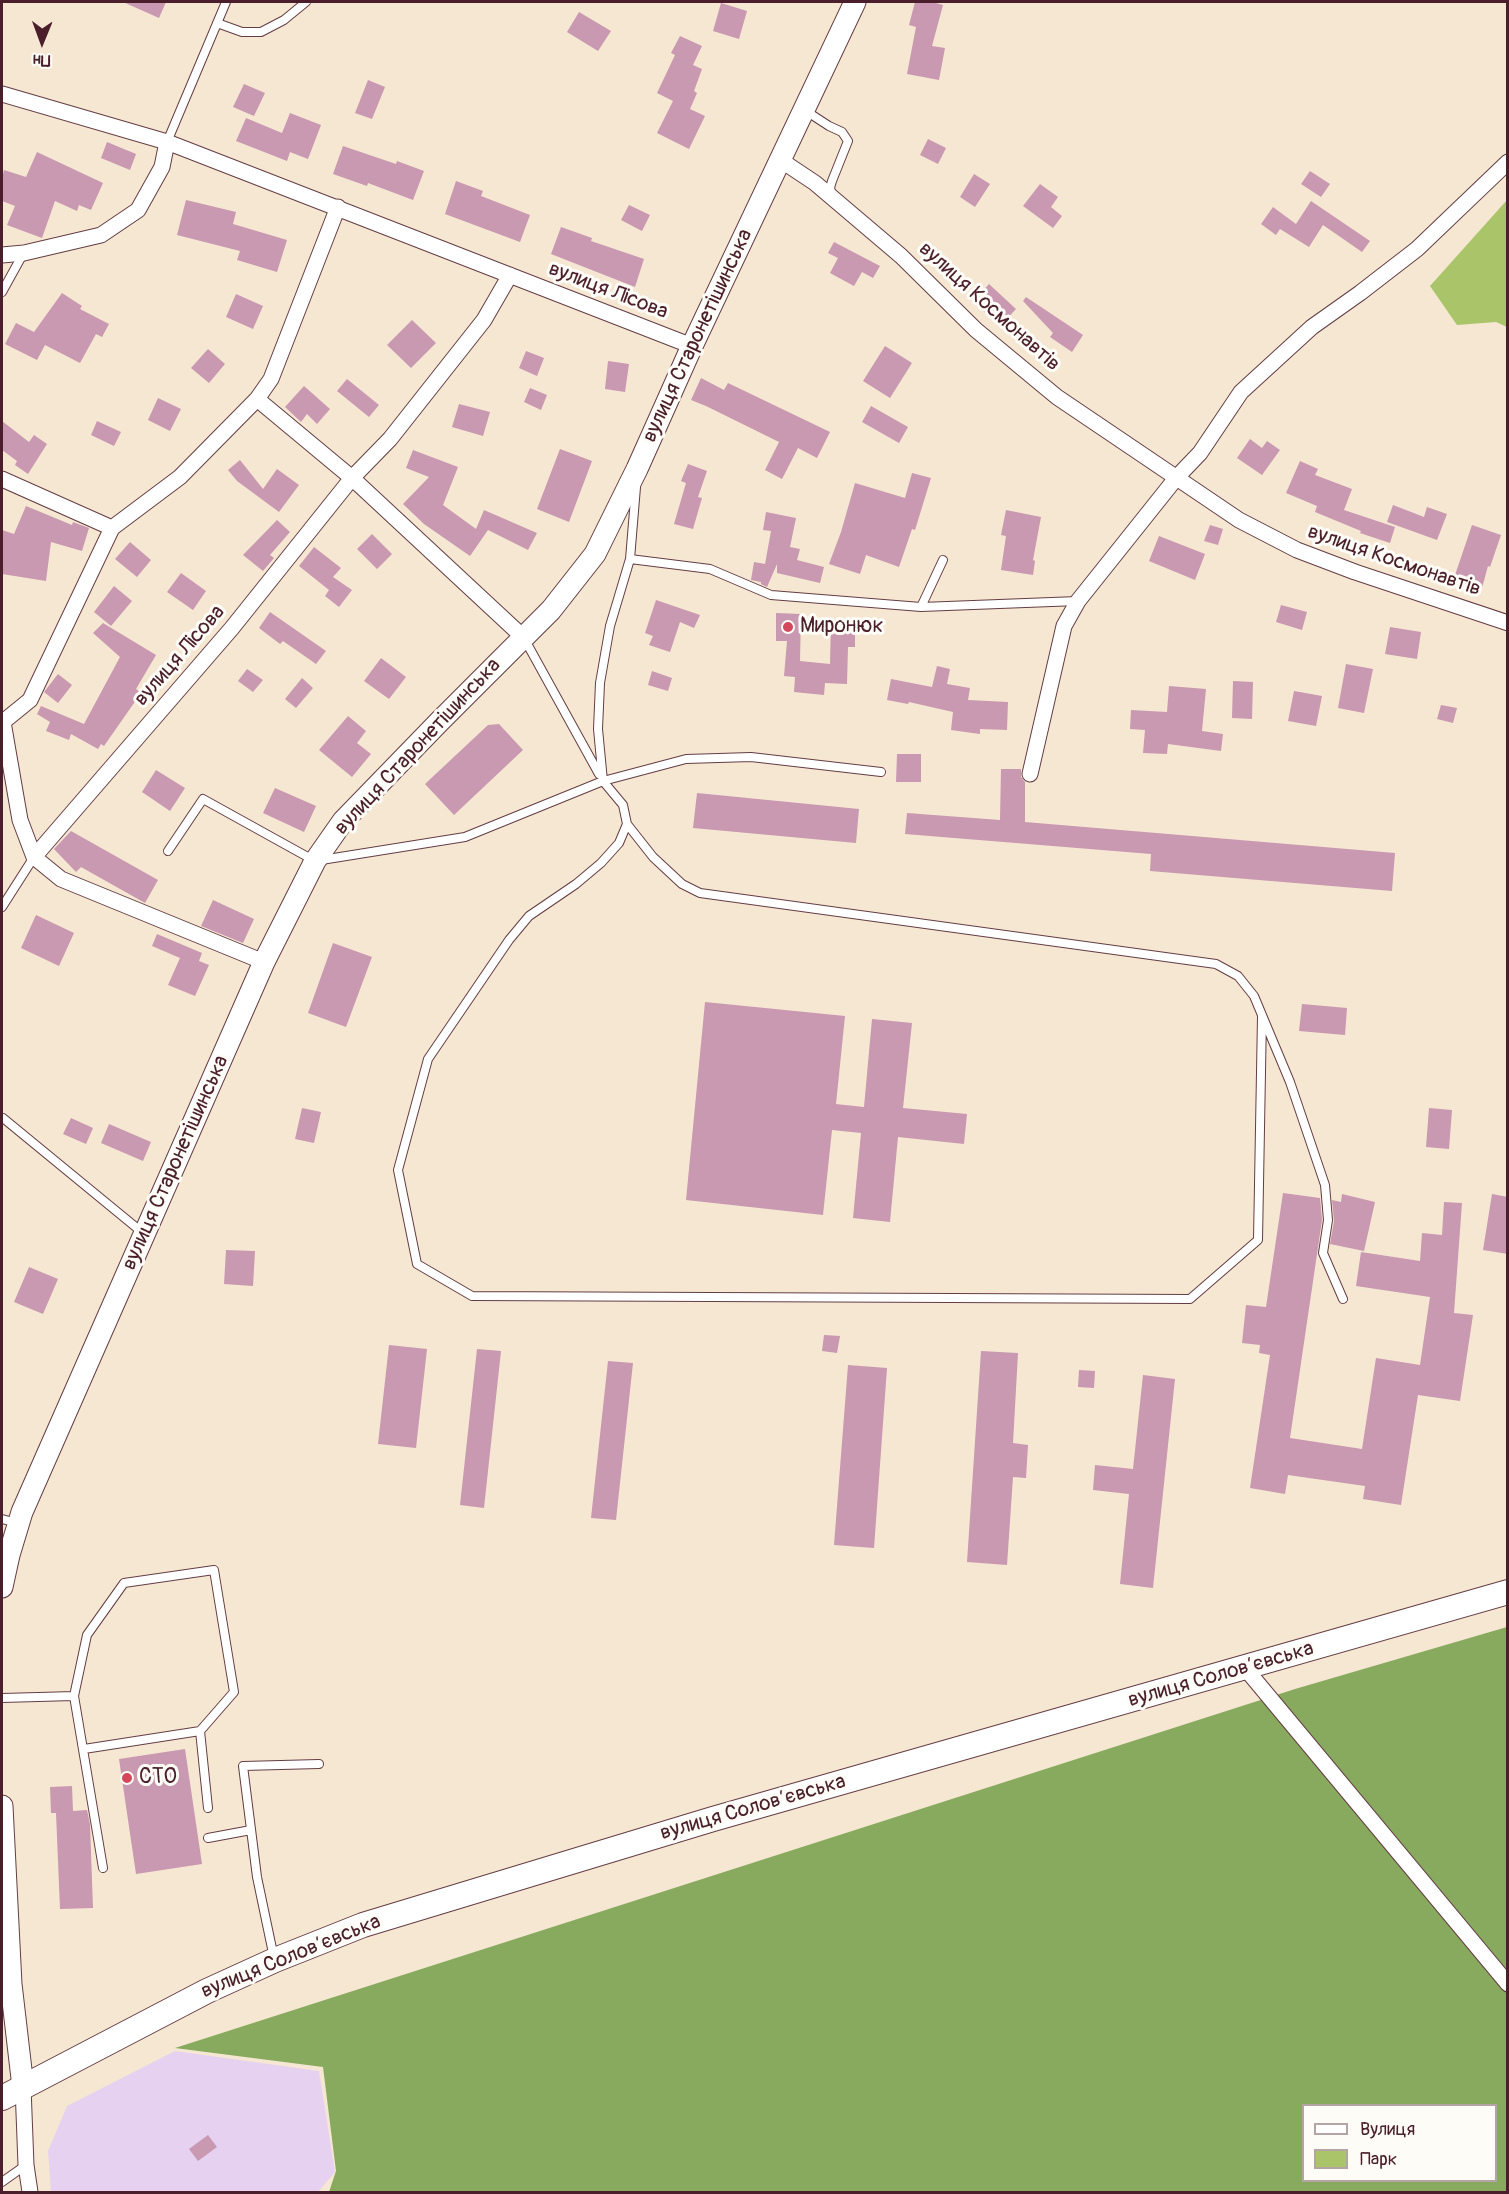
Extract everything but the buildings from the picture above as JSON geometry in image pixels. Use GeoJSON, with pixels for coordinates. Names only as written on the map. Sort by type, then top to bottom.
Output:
{"type":"FeatureCollection","features":[{"type":"Feature","properties":{"kind":"main road","name":"вулиця Старонетішинська"},"geometry":{"type":"LineString","coordinates":[[2,1587],[10,1521],[145,1234],[264,962],[315,861],[344,821],[551,610],[595,554],[638,469],[692,346],[855,2]]}},
{"type":"Feature","properties":{"kind":"main road","name":"вулиця Соловʼєвська"},"geometry":{"type":"LineString","coordinates":[[2,2098],[207,1991],[275,1960],[363,1925],[713,1819],[1508,1592]]}},
{"type":"Feature","properties":{"kind":"main road"},"geometry":{"type":"LineString","coordinates":[[2,1806],[10,1984],[23,2087]]}},
{"type":"Feature","properties":{"kind":"street","name":"вулиця Лісова"},"geometry":{"type":"LineString","coordinates":[[2,95],[167,142],[692,346]]}},
{"type":"Feature","properties":{"kind":"street"},"geometry":{"type":"LineString","coordinates":[[2,255],[24,253],[101,235],[138,210],[162,167],[167,142]]}},
{"type":"Feature","properties":{"kind":"street","name":"вулиця Космонавтів"},"geometry":{"type":"LineString","coordinates":[[779,159],[815,183],[901,256],[976,330],[1057,397],[1239,520],[1297,550],[1355,572],[1508,623]]}},
{"type":"Feature","properties":{"kind":"street"},"geometry":{"type":"LineString","coordinates":[[1030,774],[1064,626],[1078,601],[1177,477],[1200,453],[1240,392],[1312,327],[1417,249],[1508,162]]}},
{"type":"Feature","properties":{"kind":"street"},"geometry":{"type":"LineString","coordinates":[[264,962],[61,879],[34,856],[20,820],[2,722],[30,700],[112,528],[180,477],[257,399],[271,379],[338,207]]}},
{"type":"Feature","properties":{"kind":"street","name":"вулиця Лісова"},"geometry":{"type":"LineString","coordinates":[[34,856],[232,628],[352,478],[390,439],[484,320],[510,275]]}},
{"type":"Feature","properties":{"kind":"street"},"geometry":{"type":"LineString","coordinates":[[257,399],[352,478],[523,637]]}},
{"type":"Feature","properties":{"kind":"street"},"geometry":{"type":"LineString","coordinates":[[2,479],[112,528]]}},
{"type":"Feature","properties":{"kind":"street"},"geometry":{"type":"LineString","coordinates":[[1245,1668],[1508,1984]]}},
{"type":"Feature","properties":{"kind":"street"},"geometry":{"type":"LineString","coordinates":[[23,2087],[26,2165],[30,2193]]}},
{"type":"Feature","properties":{"kind":"lane"},"geometry":{"type":"LineString","coordinates":[[167,142],[225,2]]}},
{"type":"Feature","properties":{"kind":"lane"},"geometry":{"type":"LineString","coordinates":[[217,23],[242,32],[261,32],[284,20],[306,2]]}},
{"type":"Feature","properties":{"kind":"lane"},"geometry":{"type":"LineString","coordinates":[[804,109],[842,132],[848,141],[832,181],[830,189],[832,198]]}},
{"type":"Feature","properties":{"kind":"lane"},"geometry":{"type":"LineString","coordinates":[[2,292],[24,253]]}},
{"type":"Feature","properties":{"kind":"lane"},"geometry":{"type":"LineString","coordinates":[[603,781],[598,729],[600,683],[610,626],[630,559],[638,469]]}},
{"type":"Feature","properties":{"kind":"lane"},"geometry":{"type":"LineString","coordinates":[[630,559],[710,569],[771,595],[921,607],[1078,601]]}},
{"type":"Feature","properties":{"kind":"lane"},"geometry":{"type":"LineString","coordinates":[[921,607],[943,560]]}},
{"type":"Feature","properties":{"kind":"lane"},"geometry":{"type":"LineString","coordinates":[[523,637],[603,781],[623,806],[627,824],[663,869],[682,885],[700,893],[1210,962],[1228,969],[1247,985],[1254,996],[1290,1082],[1325,1185],[1328,1220],[1323,1253],[1342,1299]]}},
{"type":"Feature","properties":{"kind":"lane"},"geometry":{"type":"LineString","coordinates":[[168,851],[203,799],[315,861],[465,837],[603,781],[686,759],[751,757],[881,772]]}},
{"type":"Feature","properties":{"kind":"lane"},"geometry":{"type":"LineString","coordinates":[[627,824],[619,843],[601,863],[576,884],[529,916],[522,924],[428,1059],[398,1170],[417,1264],[472,1296],[1190,1299],[1258,1240],[1262,1016]]}},
{"type":"Feature","properties":{"kind":"lane"},"geometry":{"type":"LineString","coordinates":[[2,907],[34,856]]}},
{"type":"Feature","properties":{"kind":"lane"},"geometry":{"type":"LineString","coordinates":[[3,1118],[145,1234]]}},
{"type":"Feature","properties":{"kind":"lane"},"geometry":{"type":"LineString","coordinates":[[84,1749],[200,1731],[234,1692],[214,1570],[124,1583],[87,1635],[74,1696],[103,1868]]}},
{"type":"Feature","properties":{"kind":"lane"},"geometry":{"type":"LineString","coordinates":[[2,1698],[74,1696]]}},
{"type":"Feature","properties":{"kind":"lane"},"geometry":{"type":"LineString","coordinates":[[200,1731],[208,1808]]}},
{"type":"Feature","properties":{"kind":"lane"},"geometry":{"type":"LineString","coordinates":[[275,1960],[256,1877],[243,1767],[319,1764]]}},
{"type":"Feature","properties":{"kind":"lane"},"geometry":{"type":"LineString","coordinates":[[207,1838],[251,1830]]}},
{"type":"Feature","properties":{"kind":"lane"},"geometry":{"type":"LineString","coordinates":[[2,2182],[26,2165]]}},
{"type":"Feature","properties":{"kind":"shaded area"},"geometry":{"type":"Polygon","coordinates":[[[175,2051],[319,2071],[335,2172],[318,2192],[51,2192],[48,2151],[67,2106],[175,2051]]]}},
{"type":"Feature","properties":{"kind":"green space"},"geometry":{"type":"Polygon","coordinates":[[[1507,200],[1507,327],[1496,322],[1457,325],[1430,286],[1507,200]]]}},
{"type":"Feature","properties":{"kind":"green space"},"geometry":{"type":"Polygon","coordinates":[[[1507,1627],[1507,2192],[329,2192],[336,2171],[323,2067],[175,2048],[1295,1689],[1507,1627]]]}},
{"type":"Feature","properties":{"kind":"place","name":"Миронюк"},"geometry":{"type":"Point","coordinates":[788,627]}},
{"type":"Feature","properties":{"kind":"place","name":"СТО"},"geometry":{"type":"Point","coordinates":[127,1778]}}]}
